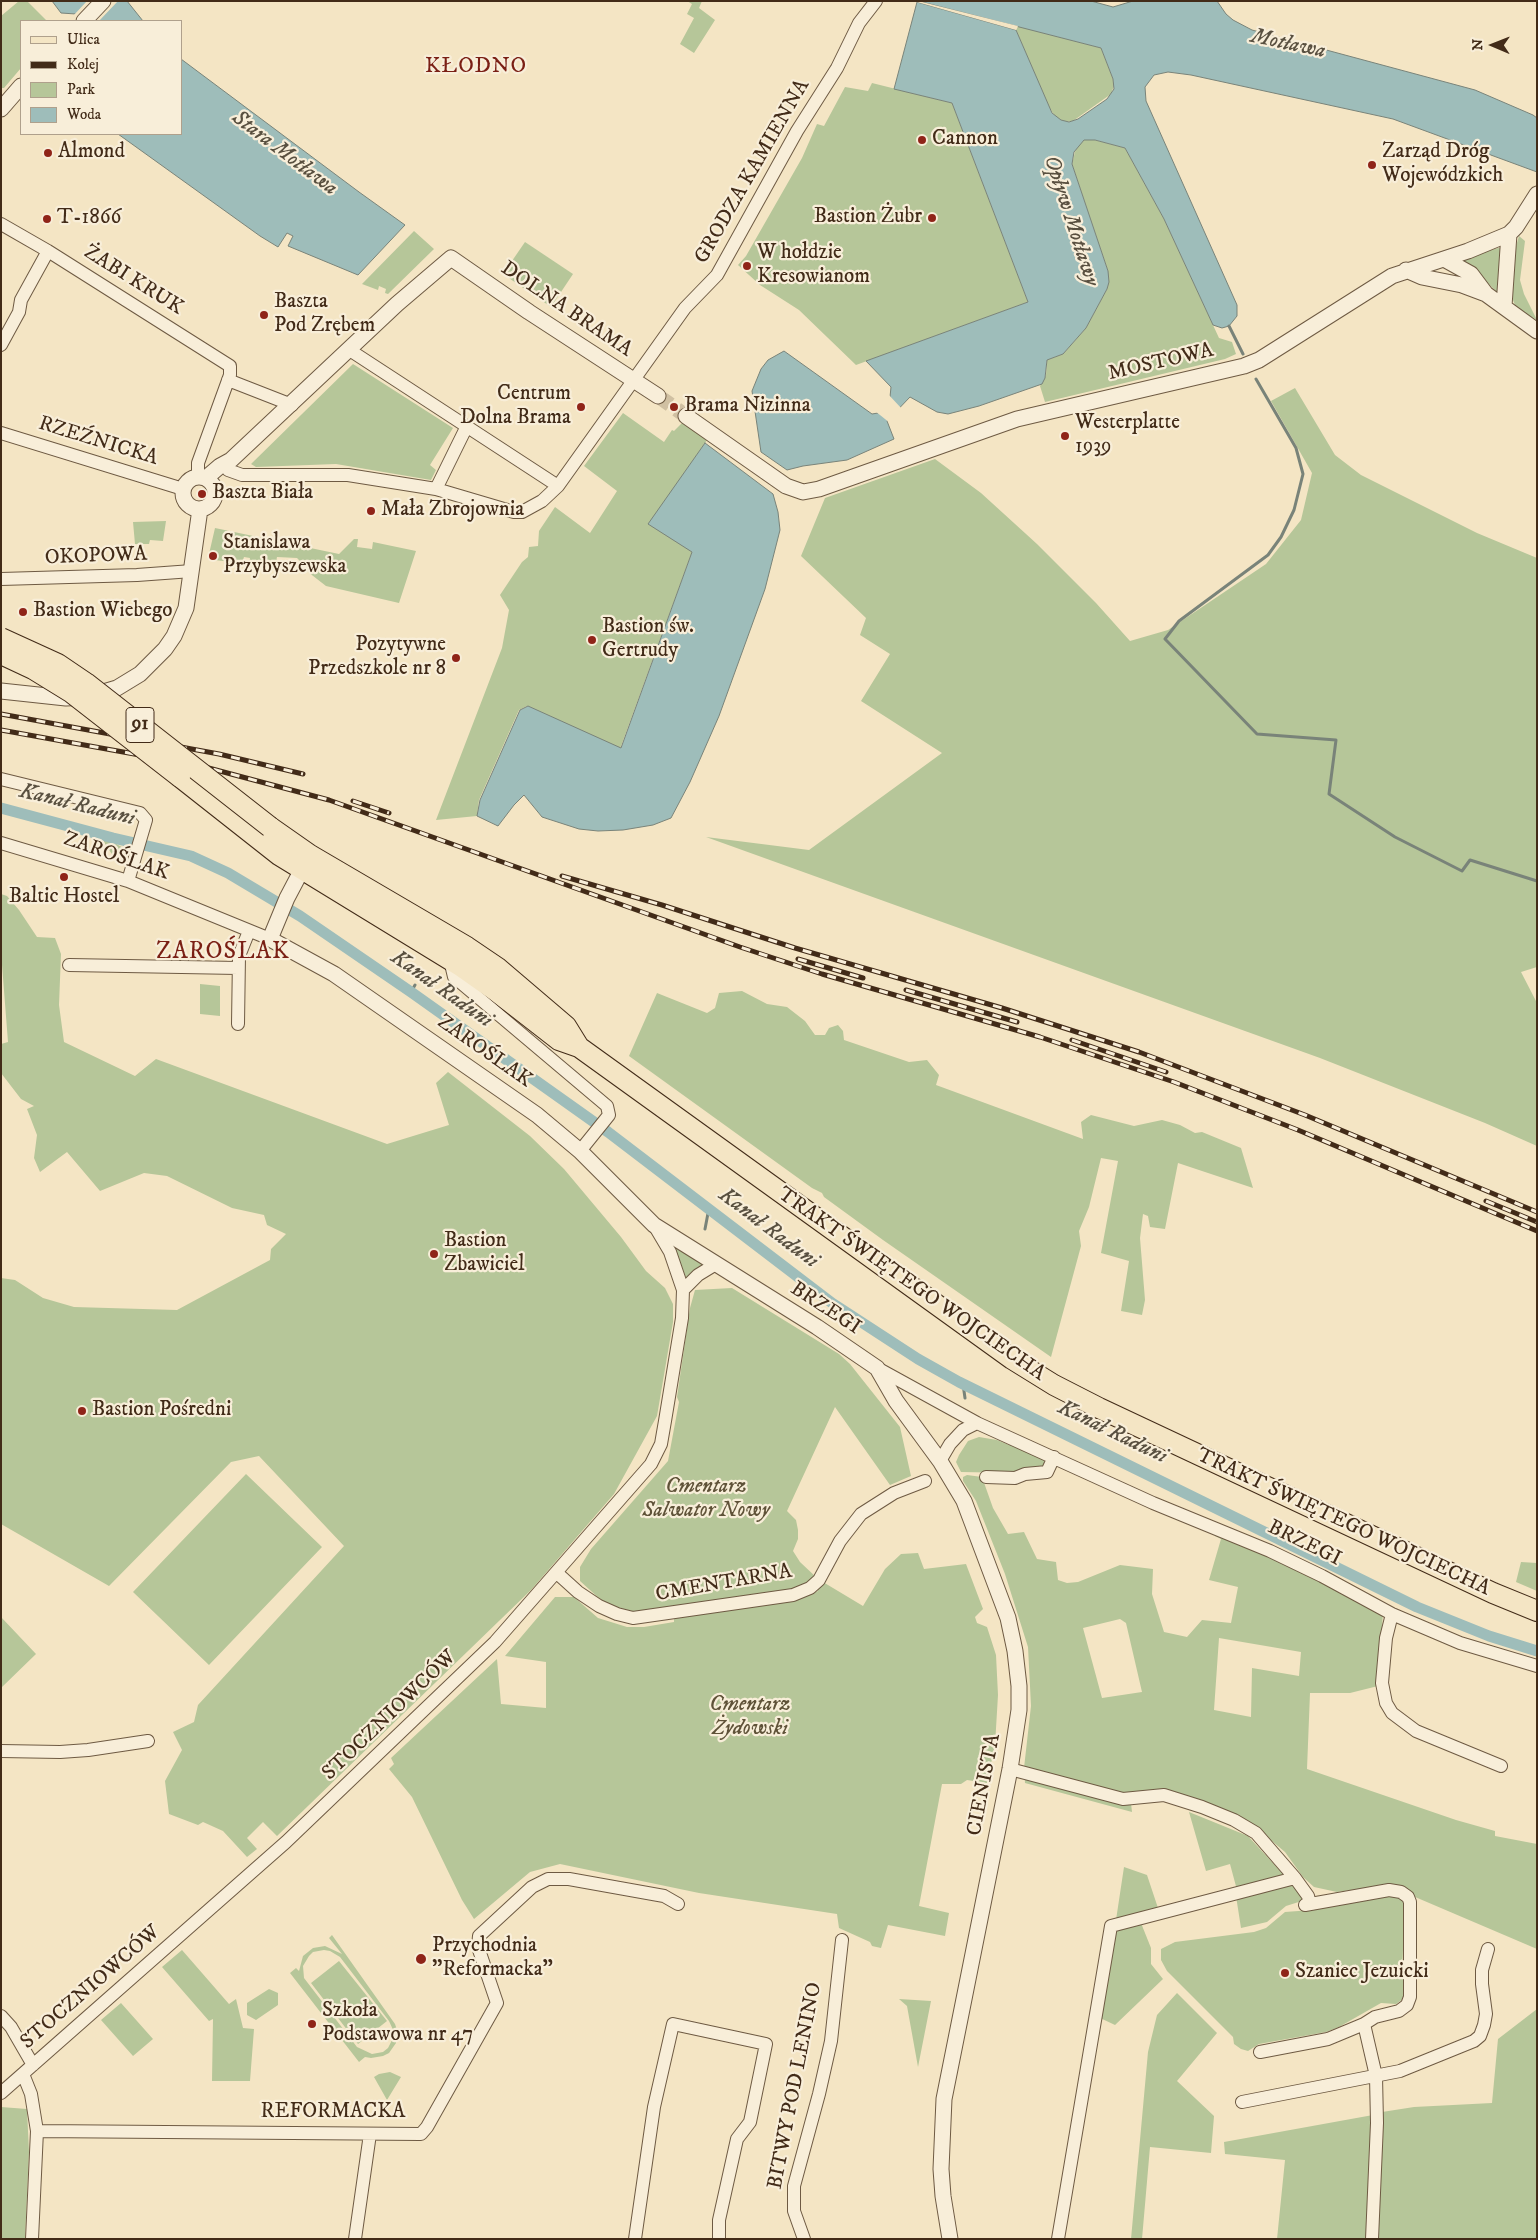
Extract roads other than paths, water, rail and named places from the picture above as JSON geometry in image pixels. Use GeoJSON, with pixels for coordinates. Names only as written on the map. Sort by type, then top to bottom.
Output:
{"type":"FeatureCollection","features":[{"type":"Feature","properties":{"kind":"main road","name":"TRAKT ŚWIĘTEGO WOJCIECHA"},"geometry":{"type":"LineString","coordinates":[[1,638],[58,664],[86,683],[270,827],[306,862],[496,991],[559,1040],[579,1047],[974,1333],[1054,1385],[1445,1571],[1537,1611]]}},
{"type":"Feature","properties":{"kind":"main road","name":"TRAKT ŚWIĘTEGO WOJCIECHA"},"geometry":{"type":"LineString","coordinates":[[1,654],[33,669],[72,692],[235,820],[306,862],[466,947],[498,968],[566,1026],[579,1047]]}},
{"type":"Feature","properties":{"kind":"street"},"geometry":{"type":"LineString","coordinates":[[85,20],[103,1]]}},
{"type":"Feature","properties":{"kind":"street","name":"GRODZA KAMIENNA"},"geometry":{"type":"LineString","coordinates":[[230,465],[242,475],[336,474],[436,489],[506,510],[522,512],[542,501],[558,486],[679,316],[713,280],[724,265],[797,131],[837,68],[859,23],[876,1]]}},
{"type":"Feature","properties":{"kind":"street"},"geometry":{"type":"LineString","coordinates":[[1,109],[20,87]]}},
{"type":"Feature","properties":{"kind":"street"},"geometry":{"type":"LineString","coordinates":[[1504,306],[1509,234],[1516,227],[1537,194]]}},
{"type":"Feature","properties":{"kind":"street","name":"ŻABI KRUK"},"geometry":{"type":"LineString","coordinates":[[1,224],[48,251],[224,361],[230,366],[228,380]]}},
{"type":"Feature","properties":{"kind":"street","name":"MOSTOWA"},"geometry":{"type":"LineString","coordinates":[[686,416],[786,486],[803,492],[820,489],[1011,421],[1052,409],[1244,366],[1275,352],[1380,283],[1406,270],[1444,259],[1498,240],[1509,234]]}},
{"type":"Feature","properties":{"kind":"street"},"geometry":{"type":"LineString","coordinates":[[1,345],[19,312],[21,300],[48,251]]}},
{"type":"Feature","properties":{"kind":"street","name":"DOLNA BRAMA"},"geometry":{"type":"LineString","coordinates":[[348,349],[451,258],[528,312],[658,396]]}},
{"type":"Feature","properties":{"kind":"street"},"geometry":{"type":"LineString","coordinates":[[1444,259],[1471,274],[1486,294]]}},
{"type":"Feature","properties":{"kind":"street"},"geometry":{"type":"LineString","coordinates":[[1406,270],[1422,276],[1462,285],[1486,294],[1537,331]]}},
{"type":"Feature","properties":{"kind":"street"},"geometry":{"type":"LineString","coordinates":[[292,404],[228,380],[198,463],[206,480],[215,497],[205,508],[197,509],[186,503],[183,489],[188,480],[206,480],[230,465],[348,349],[558,486]]}},
{"type":"Feature","properties":{"kind":"street"},"geometry":{"type":"LineString","coordinates":[[436,489],[467,426]]}},
{"type":"Feature","properties":{"kind":"street","name":"RZEŹNICKA"},"geometry":{"type":"LineString","coordinates":[[1,433],[183,489]]}},
{"type":"Feature","properties":{"kind":"street"},"geometry":{"type":"LineString","coordinates":[[1,691],[66,698],[87,697],[102,694],[130,681],[153,662],[174,636],[186,608],[193,554],[197,541],[197,509]]}},
{"type":"Feature","properties":{"kind":"street","name":"OKOPOWA"},"geometry":{"type":"LineString","coordinates":[[1,579],[154,575],[192,570]]}},
{"type":"Feature","properties":{"kind":"street"},"geometry":{"type":"LineString","coordinates":[[1,779],[140,814],[146,820],[128,880]]}},
{"type":"Feature","properties":{"kind":"street","name":"ZAROŚLAK"},"geometry":{"type":"LineString","coordinates":[[1,843],[128,880],[270,939],[334,974],[536,1116],[580,1151],[654,1225]]}},
{"type":"Feature","properties":{"kind":"street"},"geometry":{"type":"LineString","coordinates":[[270,939],[291,890],[306,862]]}},
{"type":"Feature","properties":{"kind":"street"},"geometry":{"type":"LineString","coordinates":[[238,1024],[238,968],[240,956],[249,931]]}},
{"type":"Feature","properties":{"kind":"street"},"geometry":{"type":"LineString","coordinates":[[450,960],[454,977],[607,1106],[609,1115],[580,1151]]}},
{"type":"Feature","properties":{"kind":"street"},"geometry":{"type":"LineString","coordinates":[[69,965],[238,968]]}},
{"type":"Feature","properties":{"kind":"street","name":"BRZEGI"},"geometry":{"type":"LineString","coordinates":[[654,1225],[817,1327],[877,1368],[977,1423],[1153,1503],[1270,1551],[1392,1614],[1460,1643],[1537,1666]]}},
{"type":"Feature","properties":{"kind":"street","name":"STOCZNIOWCÓW"},"geometry":{"type":"LineString","coordinates":[[1,2093],[286,1842],[495,1642],[645,1472],[657,1453],[665,1421],[682,1318],[683,1290],[670,1252],[654,1225]]}},
{"type":"Feature","properties":{"kind":"street"},"geometry":{"type":"LineString","coordinates":[[683,1290],[698,1275],[716,1264]]}},
{"type":"Feature","properties":{"kind":"street","name":"CIENISTA"},"geometry":{"type":"LineString","coordinates":[[877,1368],[896,1401],[940,1461],[973,1520],[1008,1618],[1015,1651],[1019,1694],[1017,1734],[944,2098],[943,2196],[950,2239]]}},
{"type":"Feature","properties":{"kind":"street"},"geometry":{"type":"LineString","coordinates":[[940,1461],[950,1444],[963,1430],[977,1423]]}},
{"type":"Feature","properties":{"kind":"street"},"geometry":{"type":"LineString","coordinates":[[986,1477],[1015,1478],[1025,1474],[1047,1472],[1054,1457]]}},
{"type":"Feature","properties":{"kind":"street","name":"CMENTARNA"},"geometry":{"type":"LineString","coordinates":[[556,1573],[578,1592],[600,1606],[633,1618],[793,1595],[810,1588],[819,1580],[840,1541],[861,1514],[894,1493],[925,1482]]}},
{"type":"Feature","properties":{"kind":"street"},"geometry":{"type":"LineString","coordinates":[[1392,1614],[1386,1638],[1382,1683],[1386,1702],[1392,1713],[1416,1730],[1501,1766]]}},
{"type":"Feature","properties":{"kind":"street"},"geometry":{"type":"LineString","coordinates":[[1,1751],[79,1751],[148,1741]]}},
{"type":"Feature","properties":{"kind":"street"},"geometry":{"type":"LineString","coordinates":[[1010,1769],[1123,1799],[1164,1795],[1234,1820],[1256,1833],[1295,1878],[1308,1896],[1308,1904],[1389,1890],[1401,1892],[1408,1897],[1410,1902],[1410,1997],[1407,2005],[1399,2011],[1375,2017],[1364,2024],[1328,2039],[1260,2052]]}},
{"type":"Feature","properties":{"kind":"street"},"geometry":{"type":"LineString","coordinates":[[1058,2239],[1111,1926],[1295,1878]]}},
{"type":"Feature","properties":{"kind":"street","name":"REFORMACKA"},"geometry":{"type":"LineString","coordinates":[[37,2131],[421,2134],[427,2127],[497,2003],[478,1947],[479,1936],[532,1887],[548,1879],[569,1879],[664,1896],[678,1904]]}},
{"type":"Feature","properties":{"kind":"street","name":"BITWY POD LENINO"},"geometry":{"type":"LineString","coordinates":[[804,2239],[794,2211],[792,2199],[819,2094],[830,2041],[842,1940]]}},
{"type":"Feature","properties":{"kind":"street"},"geometry":{"type":"LineString","coordinates":[[1242,2102],[1408,2068],[1462,2047],[1480,2036],[1486,2014],[1482,1977],[1488,1949]]}},
{"type":"Feature","properties":{"kind":"street"},"geometry":{"type":"LineString","coordinates":[[1,2016],[11,2028],[33,2065]]}},
{"type":"Feature","properties":{"kind":"street"},"geometry":{"type":"LineString","coordinates":[[634,2239],[654,2107],[673,2024],[766,2044],[750,2122],[737,2139],[719,2220],[720,2239]]}},
{"type":"Feature","properties":{"kind":"street"},"geometry":{"type":"LineString","coordinates":[[1364,2024],[1376,2076],[1377,2124],[1372,2239]]}},
{"type":"Feature","properties":{"kind":"street"},"geometry":{"type":"LineString","coordinates":[[23,2074],[31,2094],[37,2131],[32,2239]]}},
{"type":"Feature","properties":{"kind":"street"},"geometry":{"type":"LineString","coordinates":[[355,2239],[370,2134]]}},
{"type":"Feature","properties":{"kind":"water"},"geometry":{"type":"Polygon","coordinates":[[[52,1],[127,1],[142,20],[84,20],[76,14],[61,13],[52,1]]]}},
{"type":"Feature","properties":{"kind":"water"},"geometry":{"type":"Polygon","coordinates":[[[918,1],[1091,1],[1113,7],[1133,1],[1217,1],[1233,20],[1252,30],[1475,90],[1533,115],[1537,118],[1537,172],[1393,119],[1191,75],[1168,72],[1154,75],[1145,87],[1146,101],[1237,305],[1237,316],[1229,326],[1222,328],[1213,325],[1164,219],[1125,148],[1095,140],[1084,140],[1074,152],[1072,164],[1108,271],[1109,282],[1086,328],[1063,354],[1047,360],[1045,378],[1042,384],[979,406],[948,414],[937,412],[910,397],[887,421],[894,439],[847,460],[787,470],[761,452],[752,391],[761,369],[768,360],[784,351],[872,414],[878,413],[890,397],[891,387],[866,361],[1028,302],[952,103],[894,89],[917,2],[1016,30],[1052,113],[1061,120],[1069,122],[1078,119],[1107,99],[1114,89],[1113,79],[1101,48],[918,1]]]}},
{"type":"Feature","properties":{"kind":"water","name":"Stara Motława"},"geometry":{"type":"Polygon","coordinates":[[[182,60],[405,225],[358,275],[288,246],[293,236],[287,233],[278,247],[119,135],[182,135],[182,60]]]}},
{"type":"Feature","properties":{"kind":"water"},"geometry":{"type":"Polygon","coordinates":[[[705,443],[773,494],[780,530],[765,589],[719,716],[690,782],[671,818],[653,825],[623,830],[598,831],[579,829],[542,817],[524,795],[498,826],[477,816],[480,800],[520,710],[528,706],[621,748],[692,552],[648,524],[705,443]]]}},
{"type":"Feature","properties":{"kind":"waterway"},"geometry":{"type":"LineString","coordinates":[[1229,326],[1243,354]]}},
{"type":"Feature","properties":{"kind":"waterway"},"geometry":{"type":"LineString","coordinates":[[1256,379],[1296,448],[1303,474],[1294,510],[1281,537],[1268,555],[1179,621],[1165,639],[1257,734],[1336,740],[1329,794],[1395,837],[1462,871],[1470,860],[1537,881]]}},
{"type":"Feature","properties":{"kind":"waterway","name":"Kanał Raduni"},"geometry":{"type":"LineString","coordinates":[[1,808],[113,838],[191,856],[228,873],[300,916],[411,992],[608,1132],[832,1303],[918,1359],[959,1382],[1417,1607],[1489,1636],[1537,1651]]}},
{"type":"Feature","properties":{"kind":"waterway"},"geometry":{"type":"LineString","coordinates":[[411,992],[415,985]]}},
{"type":"Feature","properties":{"kind":"waterway"},"geometry":{"type":"LineString","coordinates":[[705,1229],[709,1208]]}},
{"type":"Feature","properties":{"kind":"waterway"},"geometry":{"type":"LineString","coordinates":[[963,1384],[965,1398]]}},
{"type":"Feature","properties":{"kind":"tunnel"},"geometry":{"type":"LineString","coordinates":[[658,396],[686,416]]}},
{"type":"Feature","properties":{"kind":"railway"},"geometry":{"type":"LineString","coordinates":[[1,714],[219,754],[303,774]]}},
{"type":"Feature","properties":{"kind":"railway"},"geometry":{"type":"LineString","coordinates":[[1,730],[201,766],[329,800],[740,947],[822,974],[1040,1037],[1174,1082],[1298,1130],[1537,1231]]}},
{"type":"Feature","properties":{"kind":"railway"},"geometry":{"type":"LineString","coordinates":[[353,801],[389,813]]}},
{"type":"Feature","properties":{"kind":"railway"},"geometry":{"type":"LineString","coordinates":[[562,876],[662,905],[795,948],[1002,1008],[1139,1052],[1305,1115],[1537,1212]]}},
{"type":"Feature","properties":{"kind":"railway"},"geometry":{"type":"LineString","coordinates":[[798,959],[863,978]]}},
{"type":"Feature","properties":{"kind":"railway"},"geometry":{"type":"LineString","coordinates":[[906,990],[1017,1022]]}},
{"type":"Feature","properties":{"kind":"railway"},"geometry":{"type":"LineString","coordinates":[[1072,1040],[1166,1072]]}},
{"type":"Feature","properties":{"kind":"railway"},"geometry":{"type":"LineString","coordinates":[[1486,1201],[1537,1222]]}},
{"type":"Feature","properties":{"kind":"place","name":"Cannon"},"geometry":{"type":"Point","coordinates":[922,140]}},
{"type":"Feature","properties":{"kind":"place","name":"Almond"},"geometry":{"type":"Point","coordinates":[48,153]}},
{"type":"Feature","properties":{"kind":"place","name":"Zarząd Dróg Wojewódzkich"},"geometry":{"type":"Point","coordinates":[1372,165]}},
{"type":"Feature","properties":{"kind":"place","name":"Bastion Żubr"},"geometry":{"type":"Point","coordinates":[932,218]}},
{"type":"Feature","properties":{"kind":"place","name":"T-1866"},"geometry":{"type":"Point","coordinates":[47,219]}},
{"type":"Feature","properties":{"kind":"place","name":"W hołdzie Kresowianom"},"geometry":{"type":"Point","coordinates":[747,266]}},
{"type":"Feature","properties":{"kind":"place","name":"Baszta Pod Zrębem"},"geometry":{"type":"Point","coordinates":[264,315]}},
{"type":"Feature","properties":{"kind":"place","name":"Centrum Dolna Brama"},"geometry":{"type":"Point","coordinates":[581,407]}},
{"type":"Feature","properties":{"kind":"place","name":"Brama Nizinna"},"geometry":{"type":"Point","coordinates":[674,407]}},
{"type":"Feature","properties":{"kind":"place","name":"Westerplatte 1939"},"geometry":{"type":"Point","coordinates":[1065,436]}},
{"type":"Feature","properties":{"kind":"place","name":"Baszta Biała"},"geometry":{"type":"Point","coordinates":[202,494]}},
{"type":"Feature","properties":{"kind":"place","name":"Mała Zbrojownia"},"geometry":{"type":"Point","coordinates":[371,511]}},
{"type":"Feature","properties":{"kind":"place","name":"Stanislawa Przybyszewska"},"geometry":{"type":"Point","coordinates":[213,556]}},
{"type":"Feature","properties":{"kind":"place","name":"Bastion Wiebego"},"geometry":{"type":"Point","coordinates":[23,612]}},
{"type":"Feature","properties":{"kind":"place","name":"Bastion św. Gertrudy"},"geometry":{"type":"Point","coordinates":[592,640]}},
{"type":"Feature","properties":{"kind":"place","name":"Pozytywne Przedszkole nr 8"},"geometry":{"type":"Point","coordinates":[456,658]}},
{"type":"Feature","properties":{"kind":"place","name":"Baltic Hostel"},"geometry":{"type":"Point","coordinates":[64,877]}},
{"type":"Feature","properties":{"kind":"place","name":"Bastion Zbawiciel"},"geometry":{"type":"Point","coordinates":[434,1254]}},
{"type":"Feature","properties":{"kind":"place","name":"Bastion Pośredni"},"geometry":{"type":"Point","coordinates":[82,1411]}},
{"type":"Feature","properties":{"kind":"place","name":"Przychodnia \"Reformacka\""},"geometry":{"type":"Point","coordinates":[421,1959]}},
{"type":"Feature","properties":{"kind":"place","name":"Szaniec Jezuicki"},"geometry":{"type":"Point","coordinates":[1285,1973]}},
{"type":"Feature","properties":{"kind":"place","name":"Szkoła Podstawowa nr 47"},"geometry":{"type":"Point","coordinates":[312,2024]}},
{"type":"Feature","properties":{"kind":"district","name":"KŁODNO"},"geometry":{"type":"Point","coordinates":[476,67]}},
{"type":"Feature","properties":{"kind":"district","name":"ZAROŚLAK"},"geometry":{"type":"Point","coordinates":[223,953]}},
{"type":"Feature","properties":{"kind":"water label","name":"Motława"},"geometry":{"type":"Point","coordinates":[1288,45]}},
{"type":"Feature","properties":{"kind":"water label","name":"Opływ Motławy"},"geometry":{"type":"Point","coordinates":[1070,221]}},
{"type":"Feature","properties":{"kind":"park label","name":"Cmentarz Salwator Nowy"},"geometry":{"type":"Point","coordinates":[706,1500]}},
{"type":"Feature","properties":{"kind":"park label","name":"Cmentarz Żydowski"},"geometry":{"type":"Point","coordinates":[750,1718]}}]}
